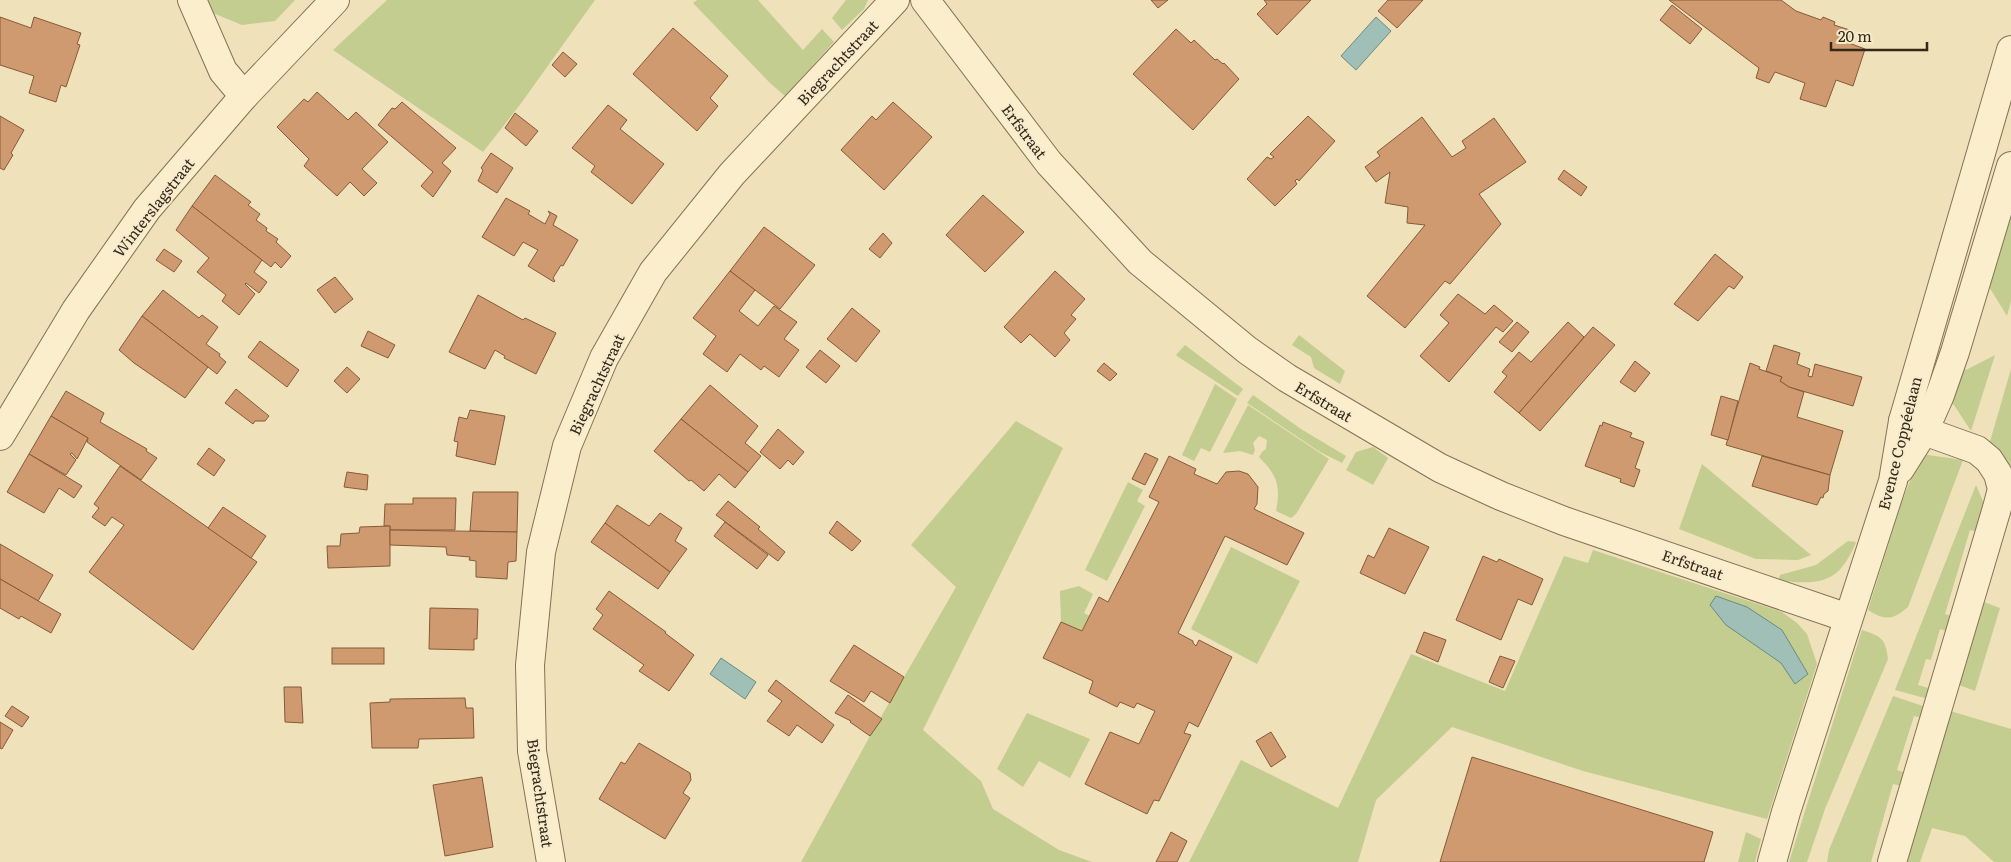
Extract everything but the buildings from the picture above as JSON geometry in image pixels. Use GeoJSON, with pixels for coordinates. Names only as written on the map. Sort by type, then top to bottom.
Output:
{"type":"FeatureCollection","features":[{"type":"Feature","properties":{"kind":"street"},"geometry":{"type":"LineString","coordinates":[[192,0],[223,71],[244,96]]}},
{"type":"Feature","properties":{"kind":"street","name":"Winterslagstraat"},"geometry":{"type":"LineString","coordinates":[[0,436],[76,310],[147,209],[244,96],[335,0]]}},
{"type":"Feature","properties":{"kind":"street","name":"Biegrachtstraat"},"geometry":{"type":"LineString","coordinates":[[551,862],[532,751],[530,665],[541,552],[567,446],[604,358],[653,272],[732,174],[895,0]]}},
{"type":"Feature","properties":{"kind":"street","name":"Erfstraat"},"geometry":{"type":"LineString","coordinates":[[926,0],[1049,163],[1140,262],[1248,350],[1287,378],[1440,468],[1501,496],[1564,521],[1848,618]]}},
{"type":"Feature","properties":{"kind":"street","name":"Evence Coppéelaan"},"geometry":{"type":"LineString","coordinates":[[1772,862],[1848,618],[1913,426],[2011,50]]}},
{"type":"Feature","properties":{"kind":"street"},"geometry":{"type":"LineString","coordinates":[[1892,862],[1998,508],[2002,489],[1998,474],[1988,460],[1977,450],[1913,426],[1955,352],[2011,166]]}},
{"type":"Feature","properties":{"kind":"green space"},"geometry":{"type":"Polygon","coordinates":[[[207,0],[295,0],[275,21],[242,25],[213,13],[207,0]]]}},
{"type":"Feature","properties":{"kind":"green space"},"geometry":{"type":"Polygon","coordinates":[[[387,0],[595,0],[522,102],[483,152],[333,50],[387,0]]]}},
{"type":"Feature","properties":{"kind":"green space"},"geometry":{"type":"Polygon","coordinates":[[[697,0],[758,0],[803,50],[822,29],[834,42],[785,96],[770,83],[693,3],[697,0]]]}},
{"type":"Feature","properties":{"kind":"green space"},"geometry":{"type":"Polygon","coordinates":[[[846,0],[868,0],[864,9],[842,30],[832,18],[846,0]]]}},
{"type":"Feature","properties":{"kind":"green space"},"geometry":{"type":"Polygon","coordinates":[[[2011,198],[2011,301],[2007,316],[1986,282],[2011,198]]]}},
{"type":"Feature","properties":{"kind":"green space"},"geometry":{"type":"Polygon","coordinates":[[[1299,335],[1345,371],[1340,384],[1314,368],[1311,357],[1292,345],[1299,335]]]}},
{"type":"Feature","properties":{"kind":"green space"},"geometry":{"type":"Polygon","coordinates":[[[1185,345],[1243,389],[1238,396],[1177,356],[1185,345]]]}},
{"type":"Feature","properties":{"kind":"green space"},"geometry":{"type":"Polygon","coordinates":[[[1995,355],[1971,431],[1954,405],[1948,402],[1961,367],[1966,370],[1995,355]]]}},
{"type":"Feature","properties":{"kind":"green space"},"geometry":{"type":"Polygon","coordinates":[[[2011,369],[2011,465],[2006,467],[1989,445],[2011,369]]]}},
{"type":"Feature","properties":{"kind":"green space"},"geometry":{"type":"Polygon","coordinates":[[[1215,384],[1237,399],[1210,452],[1201,448],[1194,461],[1182,455],[1215,384]]]}},
{"type":"Feature","properties":{"kind":"green space"},"geometry":{"type":"Polygon","coordinates":[[[1253,395],[1301,429],[1346,456],[1342,463],[1320,452],[1247,403],[1253,395]]]}},
{"type":"Feature","properties":{"kind":"green space"},"geometry":{"type":"Polygon","coordinates":[[[1248,405],[1329,459],[1296,514],[1291,518],[1276,511],[1278,488],[1276,481],[1274,475],[1259,457],[1266,449],[1267,440],[1259,436],[1253,443],[1255,450],[1253,455],[1240,451],[1223,453],[1248,405]]]}},
{"type":"Feature","properties":{"kind":"green space"},"geometry":{"type":"Polygon","coordinates":[[[1016,421],[1063,448],[923,730],[981,781],[993,809],[1059,850],[1092,862],[801,862],[870,736],[956,587],[911,545],[1016,421]]]}},
{"type":"Feature","properties":{"kind":"green space"},"geometry":{"type":"Polygon","coordinates":[[[1373,447],[1388,458],[1373,485],[1346,470],[1356,452],[1373,447]]]}},
{"type":"Feature","properties":{"kind":"green space"},"geometry":{"type":"Polygon","coordinates":[[[1921,454],[1963,460],[1908,607],[1893,617],[1879,616],[1868,610],[1902,501],[1921,454]]]}},
{"type":"Feature","properties":{"kind":"green space"},"geometry":{"type":"Polygon","coordinates":[[[1702,464],[1811,555],[1798,560],[1756,559],[1679,529],[1702,464]]]}},
{"type":"Feature","properties":{"kind":"green space"},"geometry":{"type":"Polygon","coordinates":[[[1128,482],[1143,490],[1137,501],[1145,506],[1107,581],[1085,570],[1128,482]]]}},
{"type":"Feature","properties":{"kind":"green space"},"geometry":{"type":"Polygon","coordinates":[[[1976,485],[1985,506],[1982,533],[1970,530],[1945,614],[1957,618],[1951,633],[1940,629],[1931,660],[1926,659],[1918,685],[1935,690],[1932,700],[1895,690],[1976,485]]]}},
{"type":"Feature","properties":{"kind":"green space"},"geometry":{"type":"Polygon","coordinates":[[[1848,541],[1856,542],[1842,567],[1835,574],[1826,579],[1816,581],[1778,581],[1780,575],[1816,565],[1848,541]]]}},
{"type":"Feature","properties":{"kind":"green space"},"geometry":{"type":"Polygon","coordinates":[[[1231,547],[1300,581],[1257,664],[1191,629],[1231,547]]]}},
{"type":"Feature","properties":{"kind":"green space"},"geometry":{"type":"Polygon","coordinates":[[[1593,550],[1782,612],[1797,623],[1807,634],[1817,664],[1767,819],[1583,771],[1452,727],[1376,800],[1358,862],[1189,862],[1241,760],[1338,808],[1411,654],[1505,691],[1564,556],[1588,563],[1593,550]]]}},
{"type":"Feature","properties":{"kind":"green space"},"geometry":{"type":"Polygon","coordinates":[[[1079,586],[1093,594],[1084,613],[1090,616],[1082,631],[1061,622],[1060,591],[1079,586]]]}},
{"type":"Feature","properties":{"kind":"green space"},"geometry":{"type":"Polygon","coordinates":[[[1984,602],[2000,608],[1975,691],[1959,685],[1984,602]]]}},
{"type":"Feature","properties":{"kind":"green space"},"geometry":{"type":"Polygon","coordinates":[[[1862,630],[1874,634],[1881,639],[1886,647],[1888,659],[1825,809],[1807,862],[1789,862],[1862,630]]]}},
{"type":"Feature","properties":{"kind":"green space"},"geometry":{"type":"Polygon","coordinates":[[[1893,696],[1929,708],[1926,719],[1914,716],[1897,770],[1909,774],[1906,787],[1893,784],[1871,862],[1827,862],[1829,850],[1893,696]]]}},
{"type":"Feature","properties":{"kind":"green space"},"geometry":{"type":"Polygon","coordinates":[[[1950,711],[2011,729],[2011,862],[1994,862],[1965,836],[1932,828],[1920,862],[1905,862],[1950,711]]]}},
{"type":"Feature","properties":{"kind":"green space"},"geometry":{"type":"Polygon","coordinates":[[[1027,713],[1090,739],[1070,778],[1039,761],[1023,787],[997,769],[1027,713]]]}},
{"type":"Feature","properties":{"kind":"green space"},"geometry":{"type":"Polygon","coordinates":[[[1746,832],[1761,839],[1755,862],[1738,862],[1746,832]]]}},
{"type":"Feature","properties":{"kind":"water"},"geometry":{"type":"Polygon","coordinates":[[[1376,17],[1391,31],[1356,70],[1341,56],[1376,17]]]}},
{"type":"Feature","properties":{"kind":"water"},"geometry":{"type":"Polygon","coordinates":[[[1716,596],[1747,607],[1782,630],[1808,674],[1795,684],[1781,663],[1726,625],[1710,605],[1716,596]]]}},
{"type":"Feature","properties":{"kind":"water"},"geometry":{"type":"Polygon","coordinates":[[[721,658],[756,682],[745,699],[710,674],[721,658]]]}}]}
